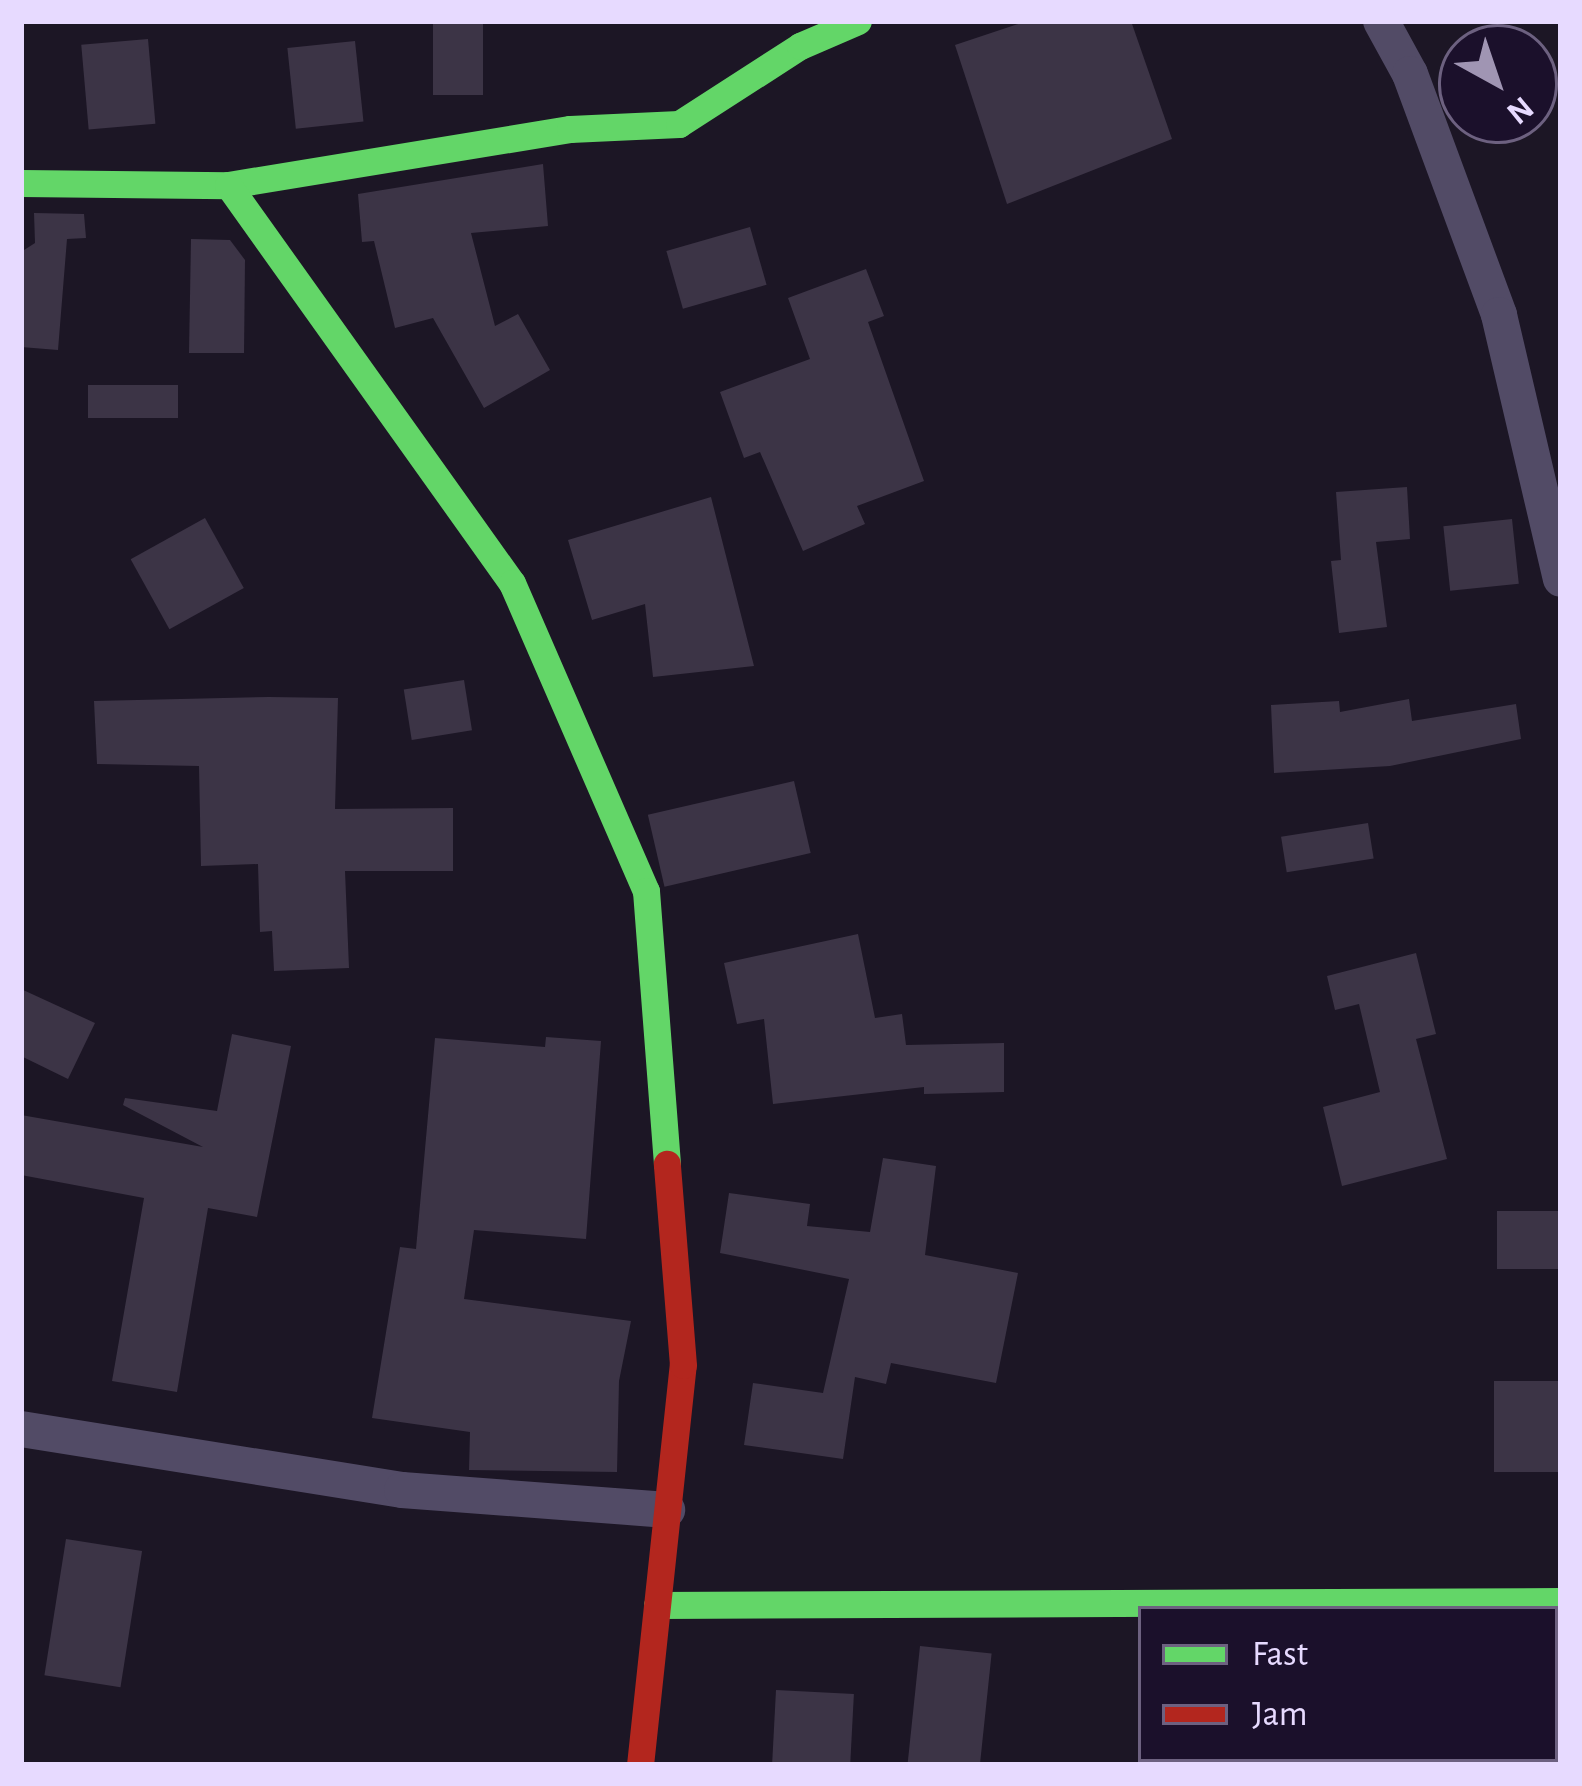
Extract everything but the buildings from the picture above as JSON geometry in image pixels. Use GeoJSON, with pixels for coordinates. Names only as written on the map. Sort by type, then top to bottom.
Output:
{"type":"FeatureCollection","features":[{"type":"Feature","properties":{"kind":"street"},"geometry":{"type":"LineString","coordinates":[[21,183],[228,185],[570,129],[679,124],[800,46],[858,21]]}},
{"type":"Feature","properties":{"kind":"street"},"geometry":{"type":"LineString","coordinates":[[1381,21],[1409,74],[1499,315],[1561,579]]}},
{"type":"Feature","properties":{"kind":"street"},"geometry":{"type":"LineString","coordinates":[[228,185],[512,583],[646,891],[683,1365],[640,1765]]}},
{"type":"Feature","properties":{"kind":"street"},"geometry":{"type":"LineString","coordinates":[[21,1429],[402,1490],[668,1510]]}},
{"type":"Feature","properties":{"kind":"street"},"geometry":{"type":"LineString","coordinates":[[657,1605],[1561,1601]]}},
{"type":"Feature","properties":{"kind":"traffic: fast"},"geometry":{"type":"LineString","coordinates":[[21,183],[228,185],[570,129],[679,124],[800,46],[858,21]]}},
{"type":"Feature","properties":{"kind":"traffic: fast"},"geometry":{"type":"LineString","coordinates":[[228,185],[512,583],[646,891],[667,1164]]}},
{"type":"Feature","properties":{"kind":"traffic: fast"},"geometry":{"type":"LineString","coordinates":[[657,1605],[1561,1601]]}},
{"type":"Feature","properties":{"kind":"traffic: jam"},"geometry":{"type":"LineString","coordinates":[[640,1765],[683,1365],[667,1164]]}}]}
